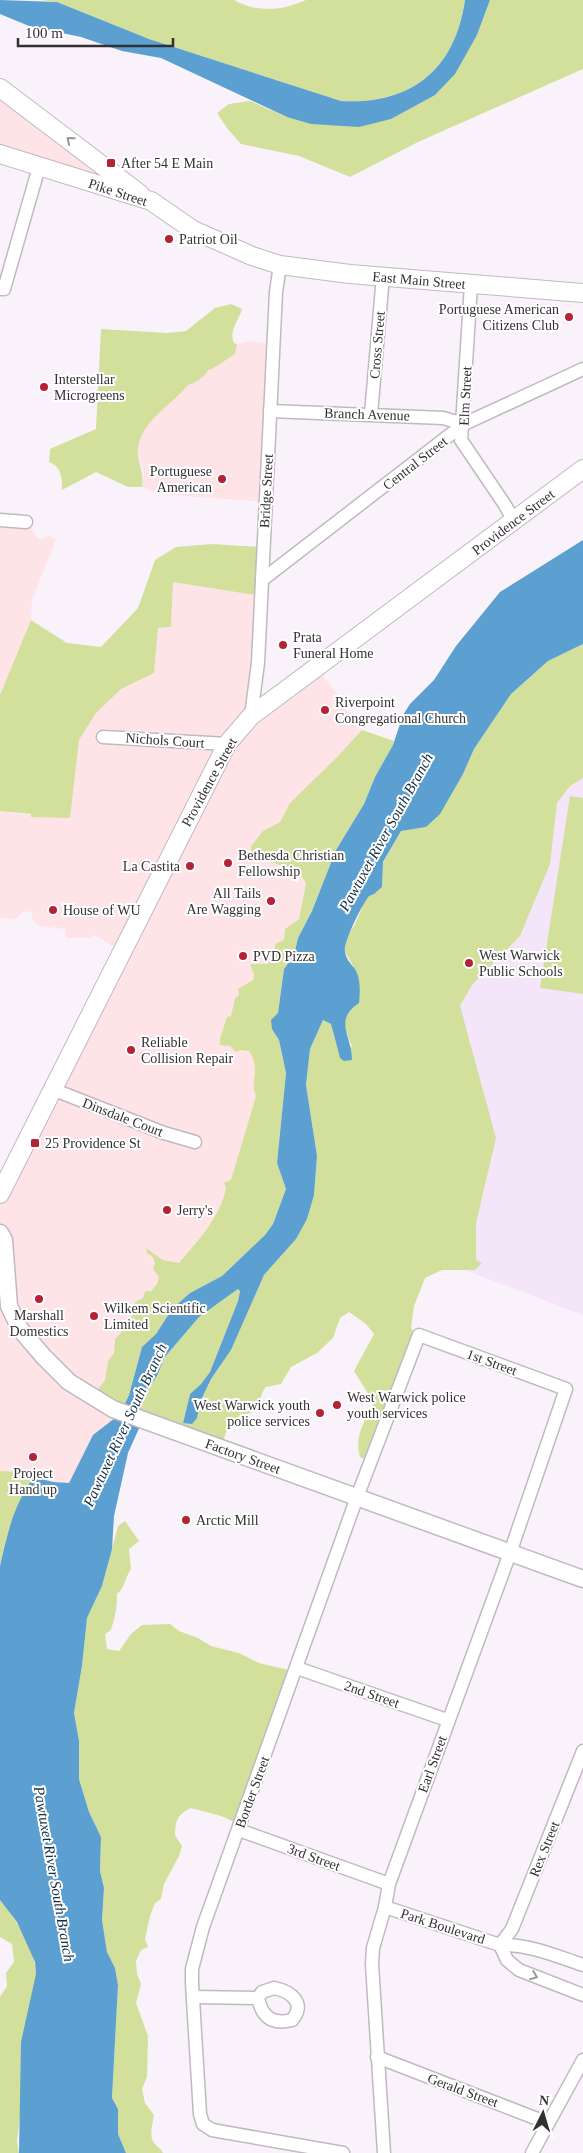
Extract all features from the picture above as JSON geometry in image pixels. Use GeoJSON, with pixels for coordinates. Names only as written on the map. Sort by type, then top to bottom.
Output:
{"type":"FeatureCollection","features":[{"type":"Feature","properties":{"kind":"main road"},"geometry":{"type":"LineString","coordinates":[[0,88],[151,201]]}},
{"type":"Feature","properties":{"kind":"main road","name":"Pike Street"},"geometry":{"type":"LineString","coordinates":[[0,154],[151,201],[193,230],[256,257]]}},
{"type":"Feature","properties":{"kind":"main road"},"geometry":{"type":"LineString","coordinates":[[74,178],[91,157]]}},
{"type":"Feature","properties":{"kind":"main road","name":"East Main Street"},"geometry":{"type":"LineString","coordinates":[[256,257],[280,265],[471,285],[583,293]]}},
{"type":"Feature","properties":{"kind":"main road","name":"Providence Street"},"geometry":{"type":"LineString","coordinates":[[0,1194],[227,744],[251,716],[583,470]]}},
{"type":"Feature","properties":{"kind":"street"},"geometry":{"type":"LineString","coordinates":[[0,289],[4,289],[39,167]]}},
{"type":"Feature","properties":{"kind":"street","name":"Bridge Street"},"geometry":{"type":"LineString","coordinates":[[251,716],[258,663],[276,292],[280,265]]}},
{"type":"Feature","properties":{"kind":"street","name":"Cross Street"},"geometry":{"type":"LineString","coordinates":[[371,414],[383,276]]}},
{"type":"Feature","properties":{"kind":"street","name":"Elm Street"},"geometry":{"type":"LineString","coordinates":[[471,285],[462,440],[514,521]]}},
{"type":"Feature","properties":{"kind":"street","name":"Central Street"},"geometry":{"type":"LineString","coordinates":[[262,580],[464,424],[583,368]]}},
{"type":"Feature","properties":{"kind":"street","name":"Branch Avenue"},"geometry":{"type":"LineString","coordinates":[[270,411],[443,418],[464,424]]}},
{"type":"Feature","properties":{"kind":"street"},"geometry":{"type":"LineString","coordinates":[[0,520],[26,522]]}},
{"type":"Feature","properties":{"kind":"street","name":"Nichols Court"},"geometry":{"type":"LineString","coordinates":[[103,737],[227,744]]}},
{"type":"Feature","properties":{"kind":"street","name":"Dinsdale Court"},"geometry":{"type":"LineString","coordinates":[[52,1089],[164,1133],[194,1142]]}},
{"type":"Feature","properties":{"kind":"street","name":"Factory Street"},"geometry":{"type":"LineString","coordinates":[[0,1233],[4,1240],[9,1306],[20,1329],[69,1382],[113,1409],[583,1579]]}},
{"type":"Feature","properties":{"kind":"street","name":"1st Street"},"geometry":{"type":"LineString","coordinates":[[419,1335],[566,1389]]}},
{"type":"Feature","properties":{"kind":"street","name":"Border Street"},"geometry":{"type":"LineString","coordinates":[[342,2153],[212,2130],[203,2124],[200,2114],[192,1968],[203,1927],[357,1497],[419,1335]]}},
{"type":"Feature","properties":{"kind":"street","name":"Earl Street"},"geometry":{"type":"LineString","coordinates":[[384,2153],[372,1964],[373,1948],[385,1907],[389,1884],[447,1720],[510,1553],[566,1389]]}},
{"type":"Feature","properties":{"kind":"street","name":"2nd Street"},"geometry":{"type":"LineString","coordinates":[[297,1668],[447,1720]]}},
{"type":"Feature","properties":{"kind":"street","name":"Rex Street"},"geometry":{"type":"LineString","coordinates":[[500,1945],[512,1929],[583,1751]]}},
{"type":"Feature","properties":{"kind":"street","name":"3rd Street"},"geometry":{"type":"LineString","coordinates":[[239,1830],[389,1884]]}},
{"type":"Feature","properties":{"kind":"street","name":"Park Boulevard"},"geometry":{"type":"LineString","coordinates":[[385,1907],[500,1945],[515,1944],[583,1965]]}},
{"type":"Feature","properties":{"kind":"street","name":"Park Boulevard"},"geometry":{"type":"LineString","coordinates":[[500,1945],[507,1960],[519,1970],[583,1995]]}},
{"type":"Feature","properties":{"kind":"street"},"geometry":{"type":"LineString","coordinates":[[194,1996],[258,1998]]}},
{"type":"Feature","properties":{"kind":"street","name":"Gerald Street"},"geometry":{"type":"LineString","coordinates":[[378,2057],[548,2123]]}},
{"type":"Feature","properties":{"kind":"street"},"geometry":{"type":"LineString","coordinates":[[532,2153],[583,2060]]}},
{"type":"Feature","properties":{"kind":"shaded area"},"geometry":{"type":"Polygon","coordinates":[[[0,82],[138,192],[0,153],[0,82]]]}},
{"type":"Feature","properties":{"kind":"shaded area"},"geometry":{"type":"Polygon","coordinates":[[[248,341],[273,344],[265,502],[158,494],[142,487],[144,476],[137,451],[141,435],[148,423],[188,385],[193,383],[207,370],[235,354],[237,344],[248,341]]]}},
{"type":"Feature","properties":{"kind":"shaded area"},"geometry":{"type":"Polygon","coordinates":[[[0,523],[30,526],[38,539],[49,536],[56,539],[32,600],[31,620],[23,643],[0,695],[0,523]]]}},
{"type":"Feature","properties":{"kind":"shaded area"},"geometry":{"type":"Polygon","coordinates":[[[173,582],[261,596],[253,708],[317,669],[338,695],[338,703],[356,719],[357,728],[362,730],[290,803],[280,822],[263,831],[277,866],[299,872],[306,882],[299,919],[285,929],[284,940],[274,959],[254,974],[253,980],[238,989],[239,995],[235,998],[231,1016],[227,1017],[220,1038],[230,1046],[249,1051],[254,1059],[256,1069],[254,1091],[256,1096],[231,1180],[224,1183],[226,1188],[225,1196],[213,1221],[179,1263],[163,1260],[146,1248],[155,1263],[159,1277],[157,1284],[143,1298],[135,1302],[134,1311],[124,1330],[115,1339],[114,1353],[108,1361],[105,1380],[90,1400],[117,1416],[93,1435],[69,1483],[53,1482],[35,1477],[31,1481],[25,1479],[25,1472],[0,1471],[0,1193],[122,951],[94,935],[90,938],[66,938],[65,929],[39,926],[33,921],[31,912],[24,911],[15,920],[0,919],[0,811],[32,815],[76,758],[79,740],[96,713],[121,689],[154,673],[158,628],[171,627],[173,582]]]}},
{"type":"Feature","properties":{"kind":"shaded area","name":"West Warwick Public Schools"},"geometry":{"type":"Polygon","coordinates":[[[583,632],[583,1315],[467,1271],[290,1254],[583,632]]]}},
{"type":"Feature","properties":{"kind":"green space"},"geometry":{"type":"Polygon","coordinates":[[[40,0],[234,0],[252,7],[270,9],[297,4],[306,0],[465,0],[460,25],[451,46],[440,64],[426,78],[408,89],[388,97],[366,101],[341,101],[149,39],[57,2],[40,0]]]}},
{"type":"Feature","properties":{"kind":"green space"},"geometry":{"type":"Polygon","coordinates":[[[490,0],[583,0],[583,69],[418,142],[350,177],[299,156],[241,144],[217,113],[229,104],[250,101],[287,117],[391,119],[477,35],[490,0]]]}},
{"type":"Feature","properties":{"kind":"green space"},"geometry":{"type":"Polygon","coordinates":[[[231,304],[242,309],[233,334],[234,343],[237,344],[235,354],[208,370],[205,375],[194,383],[188,385],[145,429],[138,448],[143,481],[142,487],[128,487],[96,472],[62,490],[59,470],[49,462],[50,449],[96,429],[101,329],[167,333],[186,331],[215,308],[231,304]]]}},
{"type":"Feature","properties":{"kind":"green space"},"geometry":{"type":"Polygon","coordinates":[[[212,544],[262,547],[261,596],[173,582],[171,627],[158,628],[154,673],[121,689],[96,713],[79,740],[70,818],[31,817],[31,814],[0,811],[0,695],[31,620],[67,643],[101,647],[138,608],[155,560],[176,547],[212,544]]]}},
{"type":"Feature","properties":{"kind":"green space","name":"West Warwick Public Schools"},"geometry":{"type":"Polygon","coordinates":[[[583,644],[583,778],[570,786],[557,803],[550,864],[520,936],[472,985],[460,1006],[496,1138],[476,1223],[476,1260],[482,1263],[475,1270],[442,1270],[425,1278],[414,1306],[411,1328],[416,1336],[372,1463],[360,1457],[358,1442],[361,1429],[374,1403],[354,1371],[374,1334],[366,1324],[349,1312],[340,1318],[333,1338],[317,1353],[291,1367],[281,1384],[266,1387],[253,1412],[230,1420],[220,1451],[141,1419],[140,1403],[158,1374],[164,1358],[199,1317],[238,1289],[240,1290],[238,1301],[210,1372],[190,1394],[183,1422],[197,1418],[201,1400],[211,1379],[231,1350],[264,1275],[296,1239],[314,1195],[317,1156],[306,1086],[310,1049],[323,1020],[331,1024],[340,1058],[352,1046],[345,1022],[346,1017],[359,1003],[356,971],[345,952],[346,938],[355,924],[365,901],[382,887],[383,863],[401,831],[426,827],[463,774],[474,749],[511,694],[548,661],[583,644]]]}},
{"type":"Feature","properties":{"kind":"green space"},"geometry":{"type":"Polygon","coordinates":[[[362,730],[394,741],[393,745],[375,777],[364,804],[336,850],[312,911],[298,938],[294,955],[284,969],[278,1013],[273,1029],[279,1040],[286,1073],[277,1163],[286,1189],[273,1224],[265,1235],[222,1276],[190,1293],[172,1309],[156,1334],[142,1347],[129,1395],[120,1414],[90,1400],[105,1380],[108,1361],[114,1353],[115,1339],[133,1313],[135,1302],[143,1298],[145,1291],[151,1291],[157,1284],[159,1277],[153,1269],[155,1263],[152,1256],[147,1253],[146,1248],[163,1260],[179,1263],[201,1237],[219,1209],[226,1188],[224,1183],[231,1180],[256,1096],[254,1091],[255,1064],[249,1051],[241,1050],[236,1052],[230,1046],[220,1045],[220,1038],[227,1017],[231,1016],[235,998],[239,995],[238,989],[253,980],[254,974],[250,964],[267,964],[274,959],[275,944],[284,940],[285,929],[299,919],[306,883],[299,872],[251,855],[251,846],[263,831],[280,822],[290,803],[362,730]]]}},
{"type":"Feature","properties":{"kind":"green space"},"geometry":{"type":"Polygon","coordinates":[[[570,796],[583,798],[583,994],[540,988],[570,796]]]}},
{"type":"Feature","properties":{"kind":"green space"},"geometry":{"type":"Polygon","coordinates":[[[0,1471],[25,1472],[25,1479],[31,1481],[11,1522],[0,1566],[0,1471]]]}},
{"type":"Feature","properties":{"kind":"green space"},"geometry":{"type":"Polygon","coordinates":[[[125,1521],[139,1541],[129,1549],[131,1569],[117,1594],[117,1604],[111,1630],[105,1634],[107,1649],[119,1651],[131,1634],[142,1625],[170,1624],[179,1631],[198,1638],[211,1646],[239,1653],[259,1663],[293,1671],[239,1824],[221,1816],[191,1808],[178,1818],[175,1835],[182,1846],[179,1856],[164,1884],[161,1899],[155,1903],[150,1916],[145,1939],[148,1947],[141,1950],[136,1961],[137,1974],[141,1984],[136,2003],[148,2036],[147,2077],[142,2089],[145,2103],[154,2115],[152,2138],[163,2153],[126,2153],[118,2134],[118,2109],[112,2098],[118,1985],[115,1968],[107,1952],[102,1920],[104,1888],[100,1871],[101,1837],[89,1812],[79,1779],[79,1741],[74,1713],[82,1666],[87,1618],[102,1586],[118,1526],[125,1521]]]}},
{"type":"Feature","properties":{"kind":"green space"},"geometry":{"type":"Polygon","coordinates":[[[0,1900],[19,1926],[29,1944],[36,1974],[17,2141],[19,2153],[0,2153],[0,1997],[7,1986],[6,1973],[14,1962],[12,1944],[0,1937],[0,1900]]]}},
{"type":"Feature","properties":{"kind":"water"},"geometry":{"type":"Polygon","coordinates":[[[0,0],[57,2],[149,39],[341,101],[366,101],[388,97],[408,89],[426,78],[440,64],[451,46],[460,25],[465,0],[490,0],[477,35],[455,74],[435,95],[391,119],[359,127],[311,124],[287,117],[161,58],[122,51],[81,37],[29,26],[0,14],[0,0]]]}},
{"type":"Feature","properties":{"kind":"water","name":"Pawtuxet River South Branch"},"geometry":{"type":"Polygon","coordinates":[[[583,540],[583,644],[548,661],[511,694],[474,749],[463,774],[440,814],[426,827],[401,831],[383,862],[382,887],[369,896],[350,932],[345,952],[357,973],[360,990],[359,1003],[351,1010],[345,1022],[352,1060],[344,1061],[340,1058],[331,1024],[323,1020],[310,1049],[306,1085],[317,1156],[314,1195],[307,1219],[296,1239],[264,1275],[231,1350],[211,1379],[201,1400],[197,1418],[192,1424],[183,1423],[190,1394],[210,1372],[238,1301],[240,1291],[238,1289],[199,1317],[164,1358],[158,1374],[140,1403],[141,1424],[128,1453],[114,1516],[112,1549],[102,1586],[87,1618],[82,1666],[74,1713],[79,1741],[79,1779],[89,1812],[101,1837],[100,1871],[104,1888],[102,1920],[107,1952],[115,1968],[118,1985],[112,2098],[118,2109],[118,2134],[126,2153],[19,2153],[21,2042],[36,1974],[35,1962],[17,1922],[0,1900],[0,1566],[12,1520],[21,1498],[34,1477],[53,1482],[69,1483],[93,1435],[120,1414],[129,1395],[142,1347],[156,1334],[172,1309],[190,1293],[222,1276],[265,1235],[273,1224],[286,1189],[277,1163],[286,1073],[279,1040],[272,1029],[271,1020],[278,1013],[284,969],[294,955],[298,938],[312,911],[336,850],[364,804],[375,777],[393,745],[403,715],[410,704],[434,680],[456,646],[500,592],[583,540]]]}},
{"type":"Feature","properties":{"kind":"place","name":"After 54 E Main"},"geometry":{"type":"Point","coordinates":[111,163]}},
{"type":"Feature","properties":{"kind":"place","name":"Patriot Oil"},"geometry":{"type":"Point","coordinates":[169,239]}},
{"type":"Feature","properties":{"kind":"place","name":"Portuguese American Citizens Club"},"geometry":{"type":"Point","coordinates":[569,317]}},
{"type":"Feature","properties":{"kind":"place","name":"Interstellar Microgreens"},"geometry":{"type":"Point","coordinates":[44,387]}},
{"type":"Feature","properties":{"kind":"place","name":"Portuguese American"},"geometry":{"type":"Point","coordinates":[222,479]}},
{"type":"Feature","properties":{"kind":"place","name":"Prata Funeral Home"},"geometry":{"type":"Point","coordinates":[283,645]}},
{"type":"Feature","properties":{"kind":"place","name":"Riverpoint Congregational Church"},"geometry":{"type":"Point","coordinates":[325,710]}},
{"type":"Feature","properties":{"kind":"place","name":"Bethesda Christian Fellowship"},"geometry":{"type":"Point","coordinates":[228,863]}},
{"type":"Feature","properties":{"kind":"place","name":"La Castita"},"geometry":{"type":"Point","coordinates":[190,866]}},
{"type":"Feature","properties":{"kind":"place","name":"All Tails Are Wagging"},"geometry":{"type":"Point","coordinates":[271,901]}},
{"type":"Feature","properties":{"kind":"place","name":"House of WU"},"geometry":{"type":"Point","coordinates":[53,910]}},
{"type":"Feature","properties":{"kind":"place","name":"PVD Pizza"},"geometry":{"type":"Point","coordinates":[243,956]}},
{"type":"Feature","properties":{"kind":"place","name":"West Warwick Public Schools"},"geometry":{"type":"Point","coordinates":[469,963]}},
{"type":"Feature","properties":{"kind":"place","name":"Reliable Collision Repair"},"geometry":{"type":"Point","coordinates":[131,1050]}},
{"type":"Feature","properties":{"kind":"place","name":"25 Providence St"},"geometry":{"type":"Point","coordinates":[35,1143]}},
{"type":"Feature","properties":{"kind":"place","name":"Jerry's"},"geometry":{"type":"Point","coordinates":[167,1210]}},
{"type":"Feature","properties":{"kind":"place","name":"Marshall Domestics"},"geometry":{"type":"Point","coordinates":[39,1299]}},
{"type":"Feature","properties":{"kind":"place","name":"Wilkem Scientific Limited"},"geometry":{"type":"Point","coordinates":[94,1316]}},
{"type":"Feature","properties":{"kind":"place","name":"West Warwick police youth services"},"geometry":{"type":"Point","coordinates":[337,1405]}},
{"type":"Feature","properties":{"kind":"place","name":"West Warwick youth police services"},"geometry":{"type":"Point","coordinates":[320,1413]}},
{"type":"Feature","properties":{"kind":"place","name":"Project Hand up"},"geometry":{"type":"Point","coordinates":[33,1457]}},
{"type":"Feature","properties":{"kind":"place","name":"Arctic Mill"},"geometry":{"type":"Point","coordinates":[186,1520]}}]}
